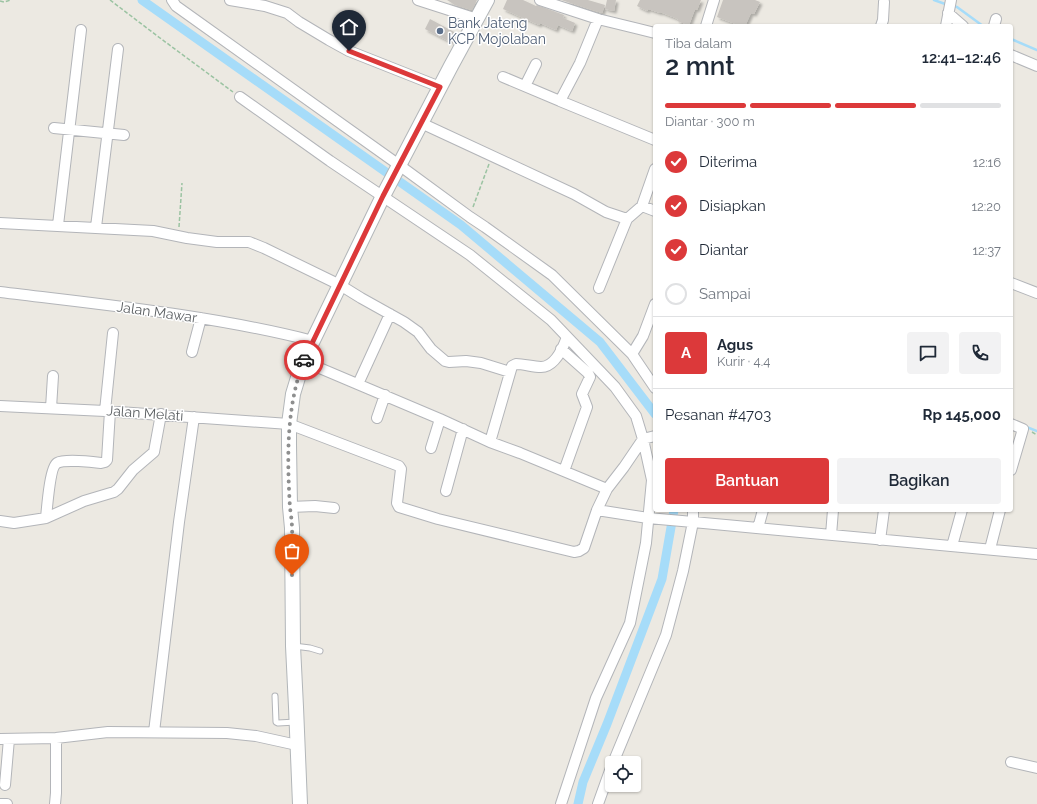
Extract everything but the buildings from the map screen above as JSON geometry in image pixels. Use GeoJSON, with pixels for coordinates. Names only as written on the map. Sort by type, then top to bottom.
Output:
{"type":"FeatureCollection","features":[{"type":"Feature","properties":{"kind":"main road"},"geometry":{"type":"LineString","coordinates":[[300,804],[293,646],[292,528],[288,445],[293,394],[303,361],[384,195],[440,87],[488,0]]}},
{"type":"Feature","properties":{"kind":"street"},"geometry":{"type":"LineString","coordinates":[[172,0],[176,6],[397,169],[485,227],[552,275],[632,354],[653,385]]}},
{"type":"Feature","properties":{"kind":"street"},"geometry":{"type":"LineString","coordinates":[[230,0],[265,6],[287,12],[305,25],[349,51],[440,87]]}},
{"type":"Feature","properties":{"kind":"street"},"geometry":{"type":"LineString","coordinates":[[418,0],[437,3],[477,19]]}},
{"type":"Feature","properties":{"kind":"street"},"geometry":{"type":"LineString","coordinates":[[540,0],[598,19],[653,32]]}},
{"type":"Feature","properties":{"kind":"street"},"geometry":{"type":"LineString","coordinates":[[707,24],[714,0]]}},
{"type":"Feature","properties":{"kind":"street"},"geometry":{"type":"LineString","coordinates":[[882,24],[884,2]]}},
{"type":"Feature","properties":{"kind":"street"},"geometry":{"type":"LineString","coordinates":[[946,24],[949,6]]}},
{"type":"Feature","properties":{"kind":"street"},"geometry":{"type":"LineString","coordinates":[[949,6],[962,24]]}},
{"type":"Feature","properties":{"kind":"street"},"geometry":{"type":"LineString","coordinates":[[560,101],[580,63],[598,19]]}},
{"type":"Feature","properties":{"kind":"street"},"geometry":{"type":"LineString","coordinates":[[58,225],[81,30]]}},
{"type":"Feature","properties":{"kind":"street"},"geometry":{"type":"LineString","coordinates":[[96,227],[118,49]]}},
{"type":"Feature","properties":{"kind":"street"},"geometry":{"type":"LineString","coordinates":[[1013,56],[1037,66]]}},
{"type":"Feature","properties":{"kind":"street"},"geometry":{"type":"LineString","coordinates":[[525,86],[536,64]]}},
{"type":"Feature","properties":{"kind":"street"},"geometry":{"type":"LineString","coordinates":[[503,77],[653,139]]}},
{"type":"Feature","properties":{"kind":"street"},"geometry":{"type":"LineString","coordinates":[[240,97],[330,161],[384,195],[470,255],[551,320],[615,387],[636,416],[648,438],[652,480],[652,518],[630,623],[596,698],[561,804]]}},
{"type":"Feature","properties":{"kind":"street"},"geometry":{"type":"LineString","coordinates":[[421,123],[574,194],[606,212],[627,219]]}},
{"type":"Feature","properties":{"kind":"street"},"geometry":{"type":"LineString","coordinates":[[54,128],[124,135]]}},
{"type":"Feature","properties":{"kind":"street"},"geometry":{"type":"LineString","coordinates":[[599,288],[627,219],[642,206],[653,175]]}},
{"type":"Feature","properties":{"kind":"street"},"geometry":{"type":"LineString","coordinates":[[642,206],[653,210]]}},
{"type":"Feature","properties":{"kind":"street"},"geometry":{"type":"LineString","coordinates":[[0,223],[153,231],[217,242],[249,242],[340,285],[404,322],[418,332],[444,361],[481,363],[510,372]]}},
{"type":"Feature","properties":{"kind":"street"},"geometry":{"type":"LineString","coordinates":[[1013,285],[1037,293]]}},
{"type":"Feature","properties":{"kind":"street","name":"Jalan Mawar"},"geometry":{"type":"LineString","coordinates":[[0,292],[201,318],[276,331],[313,340]]}},
{"type":"Feature","properties":{"kind":"street"},"geometry":{"type":"LineString","coordinates":[[632,354],[643,336],[653,309]]}},
{"type":"Feature","properties":{"kind":"street"},"geometry":{"type":"LineString","coordinates":[[358,384],[390,314]]}},
{"type":"Feature","properties":{"kind":"street"},"geometry":{"type":"LineString","coordinates":[[192,352],[201,318]]}},
{"type":"Feature","properties":{"kind":"street"},"geometry":{"type":"LineString","coordinates":[[46,518],[49,488],[56,463],[74,461],[102,463],[107,460],[107,411],[113,333]]}},
{"type":"Feature","properties":{"kind":"street"},"geometry":{"type":"LineString","coordinates":[[490,442],[512,366],[516,364],[544,367],[549,365],[556,359],[568,337]]}},
{"type":"Feature","properties":{"kind":"street"},"geometry":{"type":"LineString","coordinates":[[561,349],[588,373],[590,377],[582,394],[587,407],[564,471]]}},
{"type":"Feature","properties":{"kind":"street"},"geometry":{"type":"LineString","coordinates":[[303,361],[385,395],[490,442],[564,471],[607,490]]}},
{"type":"Feature","properties":{"kind":"street"},"geometry":{"type":"LineString","coordinates":[[51,408],[53,376]]}},
{"type":"Feature","properties":{"kind":"street"},"geometry":{"type":"LineString","coordinates":[[377,418],[385,395]]}},
{"type":"Feature","properties":{"kind":"street","name":"Jalan Melati"},"geometry":{"type":"LineString","coordinates":[[0,406],[162,414],[289,424],[399,466],[399,506],[438,519],[574,552],[584,548],[597,510]]}},
{"type":"Feature","properties":{"kind":"street"},"geometry":{"type":"LineString","coordinates":[[0,521],[14,523],[46,518],[84,501],[114,492],[133,470],[154,452],[162,414]]}},
{"type":"Feature","properties":{"kind":"street"},"geometry":{"type":"LineString","coordinates":[[154,732],[179,522],[194,417]]}},
{"type":"Feature","properties":{"kind":"street"},"geometry":{"type":"LineString","coordinates":[[431,448],[440,419]]}},
{"type":"Feature","properties":{"kind":"street"},"geometry":{"type":"LineString","coordinates":[[1013,425],[1023,429],[1013,463]]}},
{"type":"Feature","properties":{"kind":"street"},"geometry":{"type":"LineString","coordinates":[[446,491],[463,429]]}},
{"type":"Feature","properties":{"kind":"street"},"geometry":{"type":"LineString","coordinates":[[648,438],[607,490],[597,510],[691,522],[1037,554]]}},
{"type":"Feature","properties":{"kind":"street"},"geometry":{"type":"LineString","coordinates":[[290,507],[315,506],[334,508]]}},
{"type":"Feature","properties":{"kind":"street"},"geometry":{"type":"LineString","coordinates":[[615,756],[666,635],[683,571],[693,512]]}},
{"type":"Feature","properties":{"kind":"street"},"geometry":{"type":"LineString","coordinates":[[758,528],[762,512]]}},
{"type":"Feature","properties":{"kind":"street"},"geometry":{"type":"LineString","coordinates":[[831,535],[833,512]]}},
{"type":"Feature","properties":{"kind":"street"},"geometry":{"type":"LineString","coordinates":[[880,540],[884,512]]}},
{"type":"Feature","properties":{"kind":"street"},"geometry":{"type":"LineString","coordinates":[[952,546],[961,512]]}},
{"type":"Feature","properties":{"kind":"street"},"geometry":{"type":"LineString","coordinates":[[990,549],[999,512]]}},
{"type":"Feature","properties":{"kind":"street"},"geometry":{"type":"LineString","coordinates":[[5,785],[4,739],[56,738],[108,732],[227,733],[256,736],[297,745]]}},
{"type":"Feature","properties":{"kind":"street"},"geometry":{"type":"LineString","coordinates":[[55,804],[56,738]]}},
{"type":"Feature","properties":{"kind":"street"},"geometry":{"type":"LineString","coordinates":[[1011,762],[1037,768]]}},
{"type":"Feature","properties":{"kind":"street"},"geometry":{"type":"LineString","coordinates":[[598,804],[605,784]]}},
{"type":"Feature","properties":{"kind":"street"},"geometry":{"type":"LineString","coordinates":[[0,804],[7,804]]}},
{"type":"Feature","properties":{"kind":"lane"},"geometry":{"type":"LineString","coordinates":[[293,646],[320,651]]}},
{"type":"Feature","properties":{"kind":"lane"},"geometry":{"type":"LineString","coordinates":[[275,696],[276,722],[296,722]]}},
{"type":"Feature","properties":{"kind":"path"},"geometry":{"type":"LineString","coordinates":[[0,1],[4,2],[11,0]]}},
{"type":"Feature","properties":{"kind":"path"},"geometry":{"type":"LineString","coordinates":[[110,0],[240,97]]}},
{"type":"Feature","properties":{"kind":"path"},"geometry":{"type":"LineString","coordinates":[[470,217],[492,156]]}},
{"type":"Feature","properties":{"kind":"path"},"geometry":{"type":"LineString","coordinates":[[179,236],[182,183]]}},
{"type":"Feature","properties":{"kind":"waterway"},"geometry":{"type":"LineString","coordinates":[[142,0],[461,225],[600,342],[653,411]]}},
{"type":"Feature","properties":{"kind":"waterway"},"geometry":{"type":"LineString","coordinates":[[934,0],[948,5]]}},
{"type":"Feature","properties":{"kind":"waterway"},"geometry":{"type":"LineString","coordinates":[[953,6],[957,7],[980,24]]}},
{"type":"Feature","properties":{"kind":"waterway"},"geometry":{"type":"LineString","coordinates":[[1013,40],[1037,50]]}},
{"type":"Feature","properties":{"kind":"waterway"},"geometry":{"type":"LineString","coordinates":[[1024,426],[1037,431]]}},
{"type":"Feature","properties":{"kind":"waterway"},"geometry":{"type":"LineString","coordinates":[[578,804],[583,782],[607,724],[662,579],[674,512]]}},
{"type":"Feature","properties":{"kind":"way so far"},"geometry":{"type":"LineString","coordinates":[[292,575],[292,528],[288,445],[289,424],[293,394],[304,360]]}},
{"type":"Feature","properties":{"kind":"place","name":"Bank Jateng KCP Mojolaban"},"geometry":{"type":"Point","coordinates":[440,31]}},
{"type":"Feature","properties":{"kind":"route"},"geometry":{"type":"LineString","coordinates":[[304,360],[383,196],[440,87],[349,51]]}}]}
